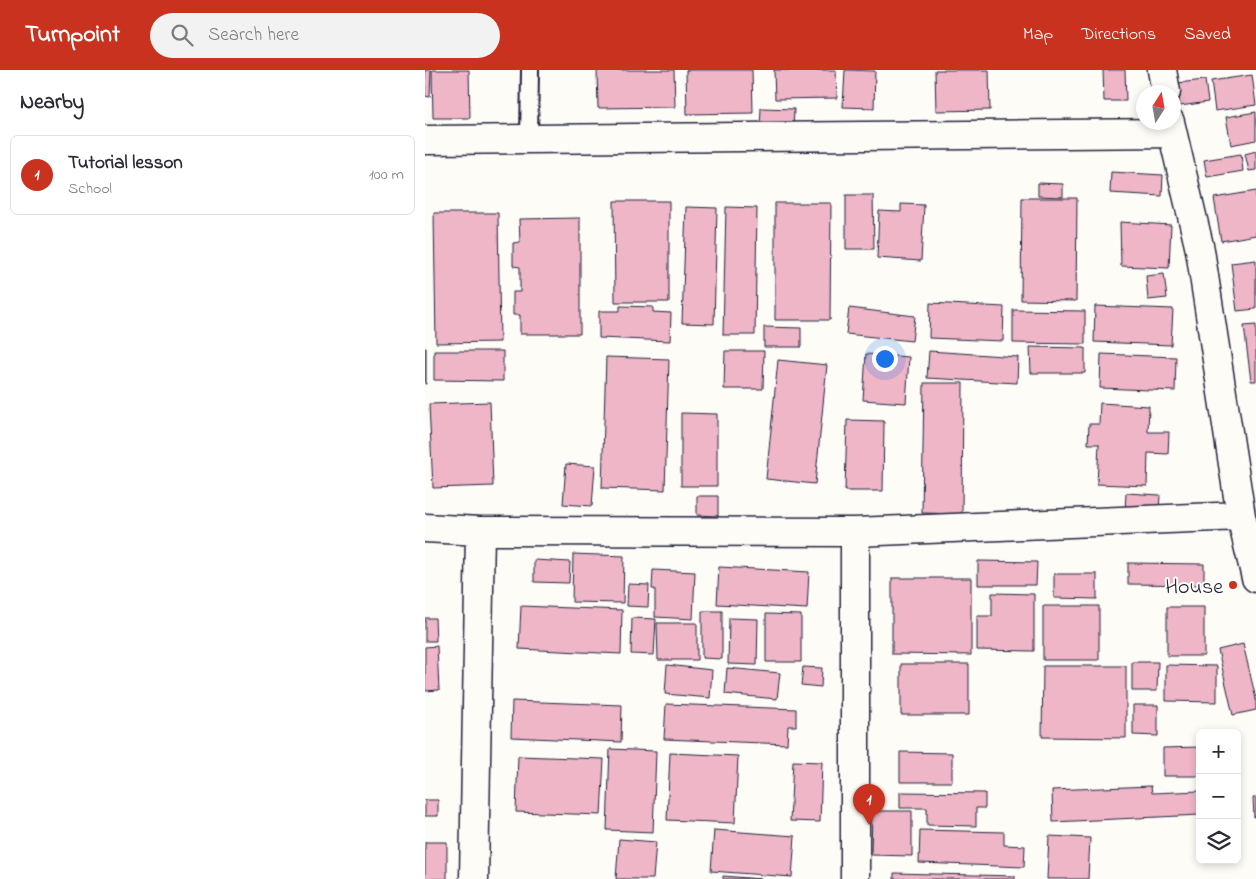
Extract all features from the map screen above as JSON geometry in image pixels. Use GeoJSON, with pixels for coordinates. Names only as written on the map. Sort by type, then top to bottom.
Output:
{"type":"FeatureCollection","features":[{"type":"Feature","properties":{"kind":"street"},"geometry":{"type":"LineString","coordinates":[[1162,70],[1165,85]]}},
{"type":"Feature","properties":{"kind":"street"},"geometry":{"type":"LineString","coordinates":[[425,140],[529,140],[1136,129]]}},
{"type":"Feature","properties":{"kind":"street"},"geometry":{"type":"LineString","coordinates":[[1171,130],[1200,250],[1241,516],[1256,578]]}},
{"type":"Feature","properties":{"kind":"street"},"geometry":{"type":"LineString","coordinates":[[425,528],[480,531],[855,532],[1241,516]]}},
{"type":"Feature","properties":{"kind":"street"},"geometry":{"type":"LineString","coordinates":[[475,879],[480,531]]}},
{"type":"Feature","properties":{"kind":"street"},"geometry":{"type":"LineString","coordinates":[[855,532],[855,879]]}},
{"type":"Feature","properties":{"kind":"lane"},"geometry":{"type":"LineString","coordinates":[[529,140],[530,70]]}},
{"type":"Feature","properties":{"kind":"building"},"geometry":{"type":"Polygon","coordinates":[[[425,70],[431,70],[430,97],[425,96],[425,70]]]}},
{"type":"Feature","properties":{"kind":"building"},"geometry":{"type":"Polygon","coordinates":[[[432,70],[469,70],[470,118],[433,118],[432,70]]]}},
{"type":"Feature","properties":{"kind":"building"},"geometry":{"type":"Polygon","coordinates":[[[597,70],[674,70],[675,107],[598,108],[597,70]]]}},
{"type":"Feature","properties":{"kind":"building"},"geometry":{"type":"Polygon","coordinates":[[[686,70],[752,70],[753,113],[687,114],[686,70]]]}},
{"type":"Feature","properties":{"kind":"building"},"geometry":{"type":"Polygon","coordinates":[[[774,70],[836,70],[837,98],[775,99],[774,70]]]}},
{"type":"Feature","properties":{"kind":"building"},"geometry":{"type":"Polygon","coordinates":[[[845,70],[875,71],[874,108],[843,107],[845,70]]]}},
{"type":"Feature","properties":{"kind":"building"},"geometry":{"type":"Polygon","coordinates":[[[935,70],[989,70],[990,110],[936,111],[935,70]]]}},
{"type":"Feature","properties":{"kind":"building"},"geometry":{"type":"Polygon","coordinates":[[[1103,70],[1125,70],[1126,101],[1104,101],[1103,70]]]}},
{"type":"Feature","properties":{"kind":"building"},"geometry":{"type":"Polygon","coordinates":[[[1252,75],[1256,105],[1215,111],[1211,81],[1252,75]]]}},
{"type":"Feature","properties":{"kind":"building"},"geometry":{"type":"Polygon","coordinates":[[[1205,80],[1208,102],[1181,106],[1181,85],[1177,85],[1177,83],[1205,80]]]}},
{"type":"Feature","properties":{"kind":"building"},"geometry":{"type":"Polygon","coordinates":[[[761,108],[794,109],[793,131],[760,129],[761,108]]]}},
{"type":"Feature","properties":{"kind":"building"},"geometry":{"type":"Polygon","coordinates":[[[1256,112],[1256,140],[1231,145],[1226,117],[1256,112]]]}},
{"type":"Feature","properties":{"kind":"building"},"geometry":{"type":"Polygon","coordinates":[[[1256,151],[1256,170],[1249,171],[1245,154],[1256,151]]]}},
{"type":"Feature","properties":{"kind":"building"},"geometry":{"type":"Polygon","coordinates":[[[1241,154],[1243,171],[1207,177],[1204,160],[1241,154]]]}},
{"type":"Feature","properties":{"kind":"building"},"geometry":{"type":"Polygon","coordinates":[[[1111,172],[1163,175],[1162,196],[1110,193],[1111,172]]]}},
{"type":"Feature","properties":{"kind":"building"},"geometry":{"type":"Polygon","coordinates":[[[1038,183],[1063,184],[1063,197],[1038,196],[1038,183]]]}},
{"type":"Feature","properties":{"kind":"building"},"geometry":{"type":"Polygon","coordinates":[[[1256,191],[1256,235],[1221,241],[1214,198],[1256,191]]]}},
{"type":"Feature","properties":{"kind":"building"},"geometry":{"type":"Polygon","coordinates":[[[846,195],[873,195],[874,249],[846,249],[846,195]]]}},
{"type":"Feature","properties":{"kind":"building"},"geometry":{"type":"Polygon","coordinates":[[[1022,198],[1077,198],[1076,301],[1021,300],[1022,198]]]}},
{"type":"Feature","properties":{"kind":"building"},"geometry":{"type":"Polygon","coordinates":[[[614,201],[669,201],[669,302],[615,302],[614,201]]]}},
{"type":"Feature","properties":{"kind":"building"},"geometry":{"type":"Polygon","coordinates":[[[775,203],[831,203],[830,320],[775,320],[775,203]]]}},
{"type":"Feature","properties":{"kind":"building"},"geometry":{"type":"Polygon","coordinates":[[[901,204],[924,205],[921,261],[877,258],[879,211],[901,212],[901,204]]]}},
{"type":"Feature","properties":{"kind":"building"},"geometry":{"type":"Polygon","coordinates":[[[686,207],[717,208],[714,324],[682,323],[686,207]]]}},
{"type":"Feature","properties":{"kind":"building"},"geometry":{"type":"Polygon","coordinates":[[[726,207],[757,208],[755,335],[723,335],[726,207]]]}},
{"type":"Feature","properties":{"kind":"building"},"geometry":{"type":"Polygon","coordinates":[[[434,213],[498,213],[500,342],[436,343],[434,213]]]}},
{"type":"Feature","properties":{"kind":"building"},"geometry":{"type":"Polygon","coordinates":[[[580,218],[580,334],[520,334],[520,315],[513,315],[513,292],[520,292],[520,267],[513,266],[513,243],[520,242],[519,219],[580,218]]]}},
{"type":"Feature","properties":{"kind":"building"},"geometry":{"type":"Polygon","coordinates":[[[1120,222],[1171,225],[1169,268],[1121,266],[1120,222]]]}},
{"type":"Feature","properties":{"kind":"building"},"geometry":{"type":"Polygon","coordinates":[[[1256,260],[1256,309],[1237,311],[1231,263],[1256,260]]]}},
{"type":"Feature","properties":{"kind":"building"},"geometry":{"type":"Polygon","coordinates":[[[1164,274],[1167,298],[1148,300],[1146,276],[1164,274]]]}},
{"type":"Feature","properties":{"kind":"building"},"geometry":{"type":"Polygon","coordinates":[[[930,303],[1004,307],[1003,341],[929,338],[930,303]]]}},
{"type":"Feature","properties":{"kind":"building"},"geometry":{"type":"Polygon","coordinates":[[[620,306],[653,307],[653,312],[671,313],[670,341],[599,338],[599,311],[620,311],[620,306]]]}},
{"type":"Feature","properties":{"kind":"building"},"geometry":{"type":"Polygon","coordinates":[[[1095,306],[1173,309],[1171,345],[1094,342],[1095,306]]]}},
{"type":"Feature","properties":{"kind":"building"},"geometry":{"type":"Polygon","coordinates":[[[849,308],[915,316],[912,341],[846,334],[849,308]]]}},
{"type":"Feature","properties":{"kind":"building"},"geometry":{"type":"Polygon","coordinates":[[[1013,310],[1085,311],[1085,344],[1013,343],[1013,310]]]}},
{"type":"Feature","properties":{"kind":"building"},"geometry":{"type":"Polygon","coordinates":[[[1256,325],[1256,381],[1251,381],[1244,326],[1256,325]]]}},
{"type":"Feature","properties":{"kind":"building"},"geometry":{"type":"Polygon","coordinates":[[[764,327],[801,328],[801,347],[764,347],[764,327]]]}},
{"type":"Feature","properties":{"kind":"building"},"geometry":{"type":"Polygon","coordinates":[[[1030,347],[1085,348],[1085,373],[1031,373],[1030,347]]]}},
{"type":"Feature","properties":{"kind":"building"},"geometry":{"type":"Polygon","coordinates":[[[426,348],[426,384],[425,384],[426,348]]]}},
{"type":"Feature","properties":{"kind":"building"},"geometry":{"type":"Polygon","coordinates":[[[434,351],[503,351],[503,381],[434,380],[434,351]]]}},
{"type":"Feature","properties":{"kind":"building"},"geometry":{"type":"Polygon","coordinates":[[[725,351],[764,351],[763,389],[724,389],[725,351]]]}},
{"type":"Feature","properties":{"kind":"building"},"geometry":{"type":"Polygon","coordinates":[[[929,351],[1018,357],[1017,383],[927,378],[929,351]]]}},
{"type":"Feature","properties":{"kind":"building"},"geometry":{"type":"Polygon","coordinates":[[[866,354],[909,357],[906,403],[863,400],[866,354]]]}},
{"type":"Feature","properties":{"kind":"building"},"geometry":{"type":"Polygon","coordinates":[[[1101,354],[1176,357],[1175,391],[1100,388],[1101,354]]]}},
{"type":"Feature","properties":{"kind":"building"},"geometry":{"type":"Polygon","coordinates":[[[606,357],[669,359],[665,490],[602,488],[606,357]]]}},
{"type":"Feature","properties":{"kind":"building"},"geometry":{"type":"Polygon","coordinates":[[[778,360],[827,365],[815,484],[766,479],[778,360]]]}},
{"type":"Feature","properties":{"kind":"building"},"geometry":{"type":"Polygon","coordinates":[[[924,383],[963,383],[962,514],[922,513],[924,383]]]}},
{"type":"Feature","properties":{"kind":"building"},"geometry":{"type":"Polygon","coordinates":[[[490,402],[493,486],[433,488],[429,404],[490,402]]]}},
{"type":"Feature","properties":{"kind":"building"},"geometry":{"type":"Polygon","coordinates":[[[1100,403],[1149,406],[1148,432],[1169,432],[1168,454],[1148,453],[1147,486],[1097,484],[1099,444],[1088,444],[1089,424],[1099,424],[1100,403]]]}},
{"type":"Feature","properties":{"kind":"building"},"geometry":{"type":"Polygon","coordinates":[[[681,413],[717,414],[717,486],[681,486],[681,413]]]}},
{"type":"Feature","properties":{"kind":"building"},"geometry":{"type":"Polygon","coordinates":[[[847,420],[884,421],[883,491],[845,491],[847,420]]]}},
{"type":"Feature","properties":{"kind":"building"},"geometry":{"type":"Polygon","coordinates":[[[566,464],[595,466],[592,506],[563,504],[566,464]]]}},
{"type":"Feature","properties":{"kind":"building"},"geometry":{"type":"Polygon","coordinates":[[[1126,493],[1160,495],[1159,511],[1125,510],[1126,493]]]}},
{"type":"Feature","properties":{"kind":"building"},"geometry":{"type":"Polygon","coordinates":[[[697,496],[718,496],[718,516],[697,515],[697,496]]]}},
{"type":"Feature","properties":{"kind":"building"},"geometry":{"type":"Polygon","coordinates":[[[573,554],[624,556],[623,603],[572,602],[573,554]]]}},
{"type":"Feature","properties":{"kind":"building"},"geometry":{"type":"Polygon","coordinates":[[[534,560],[570,562],[569,583],[534,582],[534,560]]]}},
{"type":"Feature","properties":{"kind":"building"},"geometry":{"type":"Polygon","coordinates":[[[978,561],[1037,562],[1036,585],[978,585],[978,561]]]}},
{"type":"Feature","properties":{"kind":"building"},"geometry":{"type":"Polygon","coordinates":[[[1128,563],[1204,564],[1204,585],[1128,584],[1128,563]]]}},
{"type":"Feature","properties":{"kind":"building"},"geometry":{"type":"Polygon","coordinates":[[[719,567],[809,572],[807,609],[717,604],[719,567]]]}},
{"type":"Feature","properties":{"kind":"building"},"geometry":{"type":"Polygon","coordinates":[[[653,570],[695,572],[693,619],[655,617],[655,589],[652,589],[653,570]]]}},
{"type":"Feature","properties":{"kind":"building"},"geometry":{"type":"Polygon","coordinates":[[[1054,574],[1097,574],[1097,599],[1054,598],[1054,574]]]}},
{"type":"Feature","properties":{"kind":"building"},"geometry":{"type":"Polygon","coordinates":[[[892,578],[971,578],[971,655],[892,654],[892,578]]]}},
{"type":"Feature","properties":{"kind":"building"},"geometry":{"type":"Polygon","coordinates":[[[628,584],[649,585],[648,607],[627,606],[628,584]]]}},
{"type":"Feature","properties":{"kind":"building"},"geometry":{"type":"Polygon","coordinates":[[[992,593],[1034,594],[1034,651],[977,650],[977,616],[992,616],[992,593]]]}},
{"type":"Feature","properties":{"kind":"building"},"geometry":{"type":"Polygon","coordinates":[[[521,606],[622,610],[621,654],[519,649],[521,606]]]}},
{"type":"Feature","properties":{"kind":"building"},"geometry":{"type":"Polygon","coordinates":[[[1043,606],[1099,606],[1099,660],[1043,660],[1043,606]]]}},
{"type":"Feature","properties":{"kind":"building"},"geometry":{"type":"Polygon","coordinates":[[[1167,607],[1204,607],[1204,656],[1167,656],[1167,607]]]}},
{"type":"Feature","properties":{"kind":"building"},"geometry":{"type":"Polygon","coordinates":[[[702,611],[722,611],[722,659],[702,658],[702,611]]]}},
{"type":"Feature","properties":{"kind":"building"},"geometry":{"type":"Polygon","coordinates":[[[766,614],[801,615],[801,662],[766,662],[766,614]]]}},
{"type":"Feature","properties":{"kind":"building"},"geometry":{"type":"Polygon","coordinates":[[[425,618],[435,618],[436,641],[425,641],[425,618]]]}},
{"type":"Feature","properties":{"kind":"building"},"geometry":{"type":"Polygon","coordinates":[[[632,618],[656,619],[654,655],[631,654],[632,618]]]}},
{"type":"Feature","properties":{"kind":"building"},"geometry":{"type":"Polygon","coordinates":[[[729,618],[758,619],[757,665],[728,664],[729,618]]]}},
{"type":"Feature","properties":{"kind":"building"},"geometry":{"type":"Polygon","coordinates":[[[657,623],[697,623],[697,660],[658,660],[657,623]]]}},
{"type":"Feature","properties":{"kind":"building"},"geometry":{"type":"Polygon","coordinates":[[[1243,644],[1256,699],[1256,710],[1233,715],[1218,650],[1243,644]]]}},
{"type":"Feature","properties":{"kind":"building"},"geometry":{"type":"Polygon","coordinates":[[[437,646],[439,690],[425,691],[425,647],[437,646]]]}},
{"type":"Feature","properties":{"kind":"building"},"geometry":{"type":"Polygon","coordinates":[[[1132,662],[1158,662],[1157,691],[1132,691],[1132,662]]]}},
{"type":"Feature","properties":{"kind":"building"},"geometry":{"type":"Polygon","coordinates":[[[901,664],[969,664],[969,715],[901,715],[901,664]]]}},
{"type":"Feature","properties":{"kind":"building"},"geometry":{"type":"Polygon","coordinates":[[[667,665],[712,670],[710,698],[665,694],[667,665]]]}},
{"type":"Feature","properties":{"kind":"building"},"geometry":{"type":"Polygon","coordinates":[[[1166,665],[1217,666],[1217,702],[1166,701],[1166,665]]]}},
{"type":"Feature","properties":{"kind":"building"},"geometry":{"type":"Polygon","coordinates":[[[1043,666],[1126,666],[1126,738],[1042,737],[1043,666]]]}},
{"type":"Feature","properties":{"kind":"building"},"geometry":{"type":"Polygon","coordinates":[[[803,667],[822,668],[821,687],[801,685],[803,667]]]}},
{"type":"Feature","properties":{"kind":"building"},"geometry":{"type":"Polygon","coordinates":[[[727,668],[780,673],[777,699],[725,694],[727,668]]]}},
{"type":"Feature","properties":{"kind":"building"},"geometry":{"type":"Polygon","coordinates":[[[512,701],[622,705],[621,742],[511,737],[512,701]]]}},
{"type":"Feature","properties":{"kind":"building"},"geometry":{"type":"Polygon","coordinates":[[[666,704],[796,709],[796,726],[788,726],[787,744],[664,739],[666,704]]]}},
{"type":"Feature","properties":{"kind":"building"},"geometry":{"type":"Polygon","coordinates":[[[1133,705],[1158,705],[1158,736],[1133,735],[1133,705]]]}},
{"type":"Feature","properties":{"kind":"building"},"geometry":{"type":"Polygon","coordinates":[[[1196,747],[1196,776],[1163,776],[1163,748],[1196,747]]]}},
{"type":"Feature","properties":{"kind":"building"},"geometry":{"type":"Polygon","coordinates":[[[610,749],[656,751],[653,832],[607,830],[610,749]]]}},
{"type":"Feature","properties":{"kind":"building"},"geometry":{"type":"Polygon","coordinates":[[[900,752],[952,753],[952,782],[900,782],[900,752]]]}},
{"type":"Feature","properties":{"kind":"building"},"geometry":{"type":"Polygon","coordinates":[[[670,753],[738,756],[735,823],[667,820],[670,753]]]}},
{"type":"Feature","properties":{"kind":"building"},"geometry":{"type":"Polygon","coordinates":[[[518,756],[604,759],[601,815],[516,812],[518,756]]]}},
{"type":"Feature","properties":{"kind":"building"},"geometry":{"type":"Polygon","coordinates":[[[793,761],[822,762],[820,822],[790,821],[793,761]]]}},
{"type":"Feature","properties":{"kind":"building"},"geometry":{"type":"Polygon","coordinates":[[[1151,786],[1152,793],[1196,791],[1196,815],[1053,822],[1052,790],[1151,786]]]}},
{"type":"Feature","properties":{"kind":"building"},"geometry":{"type":"Polygon","coordinates":[[[900,792],[985,793],[985,808],[976,808],[976,826],[927,825],[927,808],[900,808],[900,792]]]}},
{"type":"Feature","properties":{"kind":"building"},"geometry":{"type":"Polygon","coordinates":[[[1253,798],[1256,798],[1256,816],[1254,817],[1253,798]]]}},
{"type":"Feature","properties":{"kind":"building"},"geometry":{"type":"Polygon","coordinates":[[[425,800],[438,800],[438,816],[425,816],[425,800]]]}},
{"type":"Feature","properties":{"kind":"building"},"geometry":{"type":"Polygon","coordinates":[[[872,811],[912,811],[912,856],[871,855],[872,811]]]}},
{"type":"Feature","properties":{"kind":"building"},"geometry":{"type":"Polygon","coordinates":[[[714,830],[795,836],[792,877],[711,871],[714,830]]]}},
{"type":"Feature","properties":{"kind":"building"},"geometry":{"type":"Polygon","coordinates":[[[920,830],[1004,832],[1004,845],[1025,846],[1024,867],[919,863],[920,830]]]}},
{"type":"Feature","properties":{"kind":"building"},"geometry":{"type":"Polygon","coordinates":[[[1049,836],[1090,838],[1088,879],[1047,879],[1049,836]]]}},
{"type":"Feature","properties":{"kind":"building"},"geometry":{"type":"Polygon","coordinates":[[[619,839],[656,842],[653,879],[616,879],[619,839]]]}},
{"type":"Feature","properties":{"kind":"building"},"geometry":{"type":"Polygon","coordinates":[[[425,842],[447,842],[447,879],[425,879],[425,842]]]}},
{"type":"Feature","properties":{"kind":"building"},"geometry":{"type":"Polygon","coordinates":[[[894,873],[1015,876],[1015,879],[894,879],[894,873]]]}},
{"type":"Feature","properties":{"kind":"building"},"geometry":{"type":"Polygon","coordinates":[[[723,876],[761,879],[723,879],[723,876]]]}},
{"type":"Feature","properties":{"kind":"place","name":"House"},"geometry":{"type":"Point","coordinates":[1233,585]}},
{"type":"Feature","properties":{"kind":"place","name":"Tutorial lesson"},"geometry":{"type":"Point","coordinates":[869,825]}}]}
